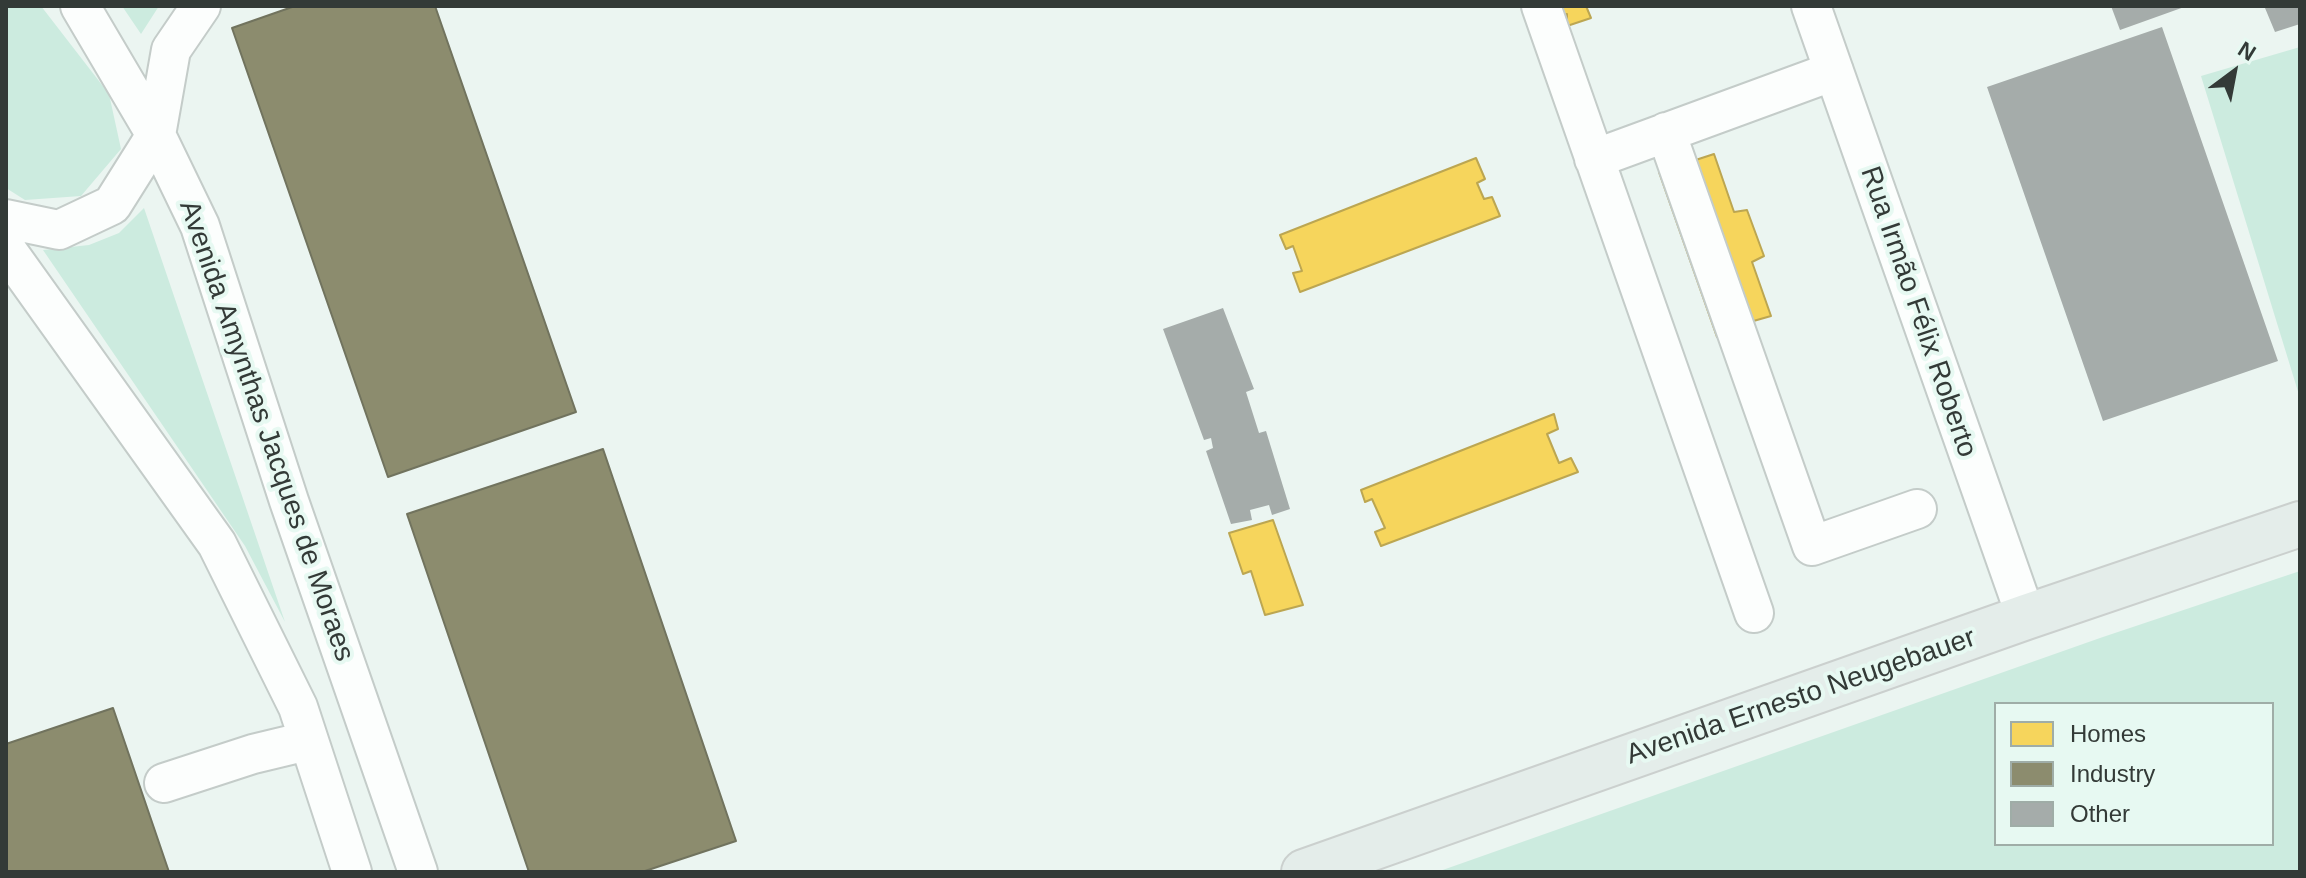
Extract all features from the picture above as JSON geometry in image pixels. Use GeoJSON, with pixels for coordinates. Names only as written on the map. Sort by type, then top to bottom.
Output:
{"type":"FeatureCollection","features":[{"type":"Feature","properties":{"kind":"main road","name":"Avenida Ernesto Neugebauer"},"geometry":{"type":"LineString","coordinates":[[1304,872],[2026,617],[2300,524]]}},
{"type":"Feature","properties":{"kind":"street","name":"Avenida Amynthas Jacques de Moraes"},"geometry":{"type":"LineString","coordinates":[[80,6],[156,135],[200,226],[289,501],[418,872]]}},
{"type":"Feature","properties":{"kind":"street"},"geometry":{"type":"LineString","coordinates":[[6,219],[59,230],[112,205],[156,135],[171,50],[201,6]]}},
{"type":"Feature","properties":{"kind":"street"},"geometry":{"type":"LineString","coordinates":[[1541,6],[1754,613]]}},
{"type":"Feature","properties":{"kind":"street","name":"Rua Irmão Félix Roberto"},"geometry":{"type":"LineString","coordinates":[[1820,8],[1834,71],[2026,617]]}},
{"type":"Feature","properties":{"kind":"street"},"geometry":{"type":"LineString","coordinates":[[1594,159],[1834,71]]}},
{"type":"Feature","properties":{"kind":"street"},"geometry":{"type":"LineString","coordinates":[[1666,132],[1812,546],[1917,509]]}},
{"type":"Feature","properties":{"kind":"street"},"geometry":{"type":"LineString","coordinates":[[6,249],[217,544],[298,707],[352,872]]}},
{"type":"Feature","properties":{"kind":"street"},"geometry":{"type":"LineString","coordinates":[[164,783],[253,754],[307,741]]}},
{"type":"Feature","properties":{"kind":"green space"},"geometry":{"type":"Polygon","coordinates":[[[6,6],[41,6],[109,94],[121,149],[81,196],[25,200],[6,188],[6,6]]]}},
{"type":"Feature","properties":{"kind":"green space"},"geometry":{"type":"Polygon","coordinates":[[[122,6],[159,6],[141,34],[122,6]]]}},
{"type":"Feature","properties":{"kind":"green space"},"geometry":{"type":"Polygon","coordinates":[[[2300,47],[2300,398],[2201,76],[2300,47]]]}},
{"type":"Feature","properties":{"kind":"green space"},"geometry":{"type":"Polygon","coordinates":[[[144,208],[285,622],[245,546],[43,250],[89,245],[119,233],[144,208]]]}},
{"type":"Feature","properties":{"kind":"green space"},"geometry":{"type":"Polygon","coordinates":[[[2300,571],[2300,872],[1437,872],[2100,638],[2300,571]]]}},
{"type":"Feature","properties":{"kind":"building: Homes"},"geometry":{"type":"Polygon","coordinates":[[[1523,6],[1586,6],[1591,18],[1567,26],[1567,14],[1554,16],[1523,6]]]}},
{"type":"Feature","properties":{"kind":"building: Homes"},"geometry":{"type":"Polygon","coordinates":[[[1714,154],[1734,212],[1747,210],[1764,256],[1752,262],[1771,316],[1717,337],[1659,172],[1714,154]]]}},
{"type":"Feature","properties":{"kind":"building: Homes"},"geometry":{"type":"Polygon","coordinates":[[[1476,158],[1485,179],[1477,183],[1484,199],[1492,197],[1500,216],[1300,292],[1293,273],[1302,271],[1293,246],[1286,249],[1280,235],[1476,158]]]}},
{"type":"Feature","properties":{"kind":"building: Homes"},"geometry":{"type":"Polygon","coordinates":[[[1554,414],[1558,429],[1547,434],[1559,463],[1571,458],[1578,472],[1381,546],[1375,532],[1385,528],[1372,499],[1365,502],[1361,490],[1554,414]]]}},
{"type":"Feature","properties":{"kind":"building: Homes"},"geometry":{"type":"Polygon","coordinates":[[[1273,520],[1303,605],[1265,615],[1251,571],[1243,574],[1229,533],[1273,520]]]}},
{"type":"Feature","properties":{"kind":"building: Industry"},"geometry":{"type":"Polygon","coordinates":[[[295,6],[435,6],[576,412],[388,477],[232,28],[295,6]]]}},
{"type":"Feature","properties":{"kind":"building: Industry"},"geometry":{"type":"Polygon","coordinates":[[[603,449],[736,841],[642,872],[529,872],[407,514],[603,449]]]}},
{"type":"Feature","properties":{"kind":"building: Industry"},"geometry":{"type":"Polygon","coordinates":[[[113,708],[169,872],[6,872],[6,744],[113,708]]]}},
{"type":"Feature","properties":{"kind":"building: Other"},"geometry":{"type":"Polygon","coordinates":[[[2111,6],[2187,6],[2120,30],[2111,6]]]}},
{"type":"Feature","properties":{"kind":"building: Other"},"geometry":{"type":"Polygon","coordinates":[[[2300,6],[2300,24],[2275,32],[2265,8],[2300,6]]]}},
{"type":"Feature","properties":{"kind":"building: Other"},"geometry":{"type":"Polygon","coordinates":[[[2162,27],[2278,361],[2103,421],[1987,87],[2162,27]]]}},
{"type":"Feature","properties":{"kind":"building: Other"},"geometry":{"type":"Polygon","coordinates":[[[1223,308],[1254,389],[1246,392],[1259,433],[1266,431],[1290,509],[1272,515],[1269,505],[1250,510],[1252,520],[1231,524],[1206,451],[1213,448],[1211,438],[1204,440],[1163,329],[1223,308]]]}}]}
